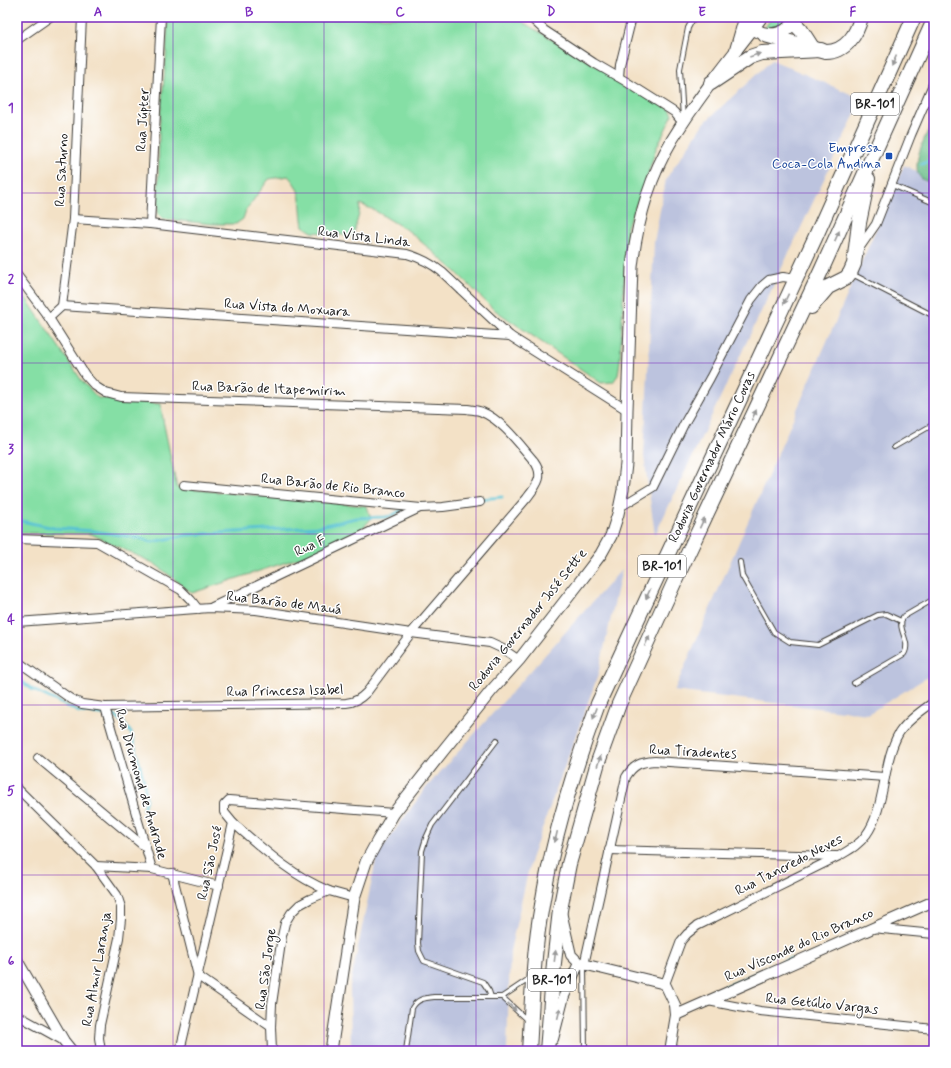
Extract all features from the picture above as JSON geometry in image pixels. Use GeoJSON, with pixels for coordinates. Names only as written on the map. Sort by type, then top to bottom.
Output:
{"type":"FeatureCollection","features":[{"type":"Feature","properties":{"kind":"highway"},"geometry":{"type":"LineString","coordinates":[[759,32],[831,52],[841,49],[850,42],[859,26],[861,17]]}},
{"type":"Feature","properties":{"kind":"highway"},"geometry":{"type":"LineString","coordinates":[[910,73],[911,57],[928,17]]}},
{"type":"Feature","properties":{"kind":"highway"},"geometry":{"type":"LineString","coordinates":[[794,20],[816,49]]}},
{"type":"Feature","properties":{"kind":"highway","name":"Rodovia Governador Mário Covas"},"geometry":{"type":"LineString","coordinates":[[529,1051],[530,1023],[539,924],[549,868],[579,755],[598,704],[815,238],[911,20]]}},
{"type":"Feature","properties":{"kind":"highway","name":"Rodovia Governador Mário Covas"},"geometry":{"type":"LineString","coordinates":[[548,1051],[554,963],[560,910],[571,856],[598,762],[619,704],[821,271],[934,20]]}},
{"type":"Feature","properties":{"kind":"highway"},"geometry":{"type":"LineString","coordinates":[[711,83],[750,57],[762,53],[816,49]]}},
{"type":"Feature","properties":{"kind":"highway"},"geometry":{"type":"LineString","coordinates":[[786,346],[819,297],[828,287],[846,278],[850,273],[855,254],[868,181],[877,148]]}},
{"type":"Feature","properties":{"kind":"highway"},"geometry":{"type":"LineString","coordinates":[[815,238],[816,262],[826,278],[838,281]]}},
{"type":"Feature","properties":{"kind":"main road","name":"Rodovia Governador José Sette"},"geometry":{"type":"LineString","coordinates":[[331,1051],[354,898],[366,862],[394,813],[492,690],[519,660],[601,554],[611,536],[620,506],[626,464],[631,292],[634,245],[645,200],[658,167],[683,123],[736,50],[759,32],[762,17]]}},
{"type":"Feature","properties":{"kind":"main road"},"geometry":{"type":"LineString","coordinates":[[736,50],[745,18],[759,32],[776,34],[786,30],[794,20]]}},
{"type":"Feature","properties":{"kind":"street"},"geometry":{"type":"LineString","coordinates":[[17,40],[50,17]]}},
{"type":"Feature","properties":{"kind":"street","name":"Rua Saturno"},"geometry":{"type":"LineString","coordinates":[[62,306],[73,219],[82,17]]}},
{"type":"Feature","properties":{"kind":"street","name":"Rua Júpter"},"geometry":{"type":"LineString","coordinates":[[150,224],[161,17]]}},
{"type":"Feature","properties":{"kind":"street"},"geometry":{"type":"LineString","coordinates":[[530,17],[544,30],[594,63],[674,112],[683,123]]}},
{"type":"Feature","properties":{"kind":"street"},"geometry":{"type":"LineString","coordinates":[[619,77],[620,65],[632,17]]}},
{"type":"Feature","properties":{"kind":"street"},"geometry":{"type":"LineString","coordinates":[[855,254],[876,224],[911,135],[934,82]]}},
{"type":"Feature","properties":{"kind":"street","name":"Rua Vista Linda"},"geometry":{"type":"LineString","coordinates":[[73,219],[150,224],[415,256],[432,264],[442,272],[510,336],[627,410]]}},
{"type":"Feature","properties":{"kind":"street"},"geometry":{"type":"LineString","coordinates":[[860,223],[876,224]]}},
{"type":"Feature","properties":{"kind":"street","name":"Rua Barão de Itapemirim"},"geometry":{"type":"LineString","coordinates":[[17,275],[49,318],[85,375],[95,386],[106,393],[121,397],[467,409],[481,412],[499,423],[538,466],[540,478],[537,486]]}},
{"type":"Feature","properties":{"kind":"street"},"geometry":{"type":"LineString","coordinates":[[620,506],[653,488],[684,424],[754,295],[769,280],[783,277],[796,279]]}},
{"type":"Feature","properties":{"kind":"street"},"geometry":{"type":"LineString","coordinates":[[49,318],[62,306]]}},
{"type":"Feature","properties":{"kind":"street","name":"Rua Vista do Moxuara"},"geometry":{"type":"LineString","coordinates":[[62,306],[510,336]]}},
{"type":"Feature","properties":{"kind":"street","name":"Rua Barão de Rio Branco"},"geometry":{"type":"LineString","coordinates":[[184,485],[422,508],[480,502]]}},
{"type":"Feature","properties":{"kind":"street","name":"Rua Princesa Isabel"},"geometry":{"type":"LineString","coordinates":[[17,661],[71,699],[82,704],[105,707],[354,702],[367,692],[411,633],[537,486]]}},
{"type":"Feature","properties":{"kind":"street","name":"Rua F"},"geometry":{"type":"LineString","coordinates":[[210,608],[422,508]]}},
{"type":"Feature","properties":{"kind":"street"},"geometry":{"type":"LineString","coordinates":[[17,539],[97,542],[181,590],[198,609]]}},
{"type":"Feature","properties":{"kind":"street","name":"Rua Barão de Mauá"},"geometry":{"type":"LineString","coordinates":[[17,622],[210,608],[256,610],[490,643],[503,649],[519,660]]}},
{"type":"Feature","properties":{"kind":"street","name":"Rua Tancredo Neves"},"geometry":{"type":"LineString","coordinates":[[665,984],[681,941],[697,926],[839,856],[856,845],[866,836],[872,825],[879,805],[893,747],[900,732],[924,709],[934,702]]}},
{"type":"Feature","properties":{"kind":"street","name":"Rua Drumond de Andrade"},"geometry":{"type":"LineString","coordinates":[[105,707],[152,869]]}},
{"type":"Feature","properties":{"kind":"street"},"geometry":{"type":"LineString","coordinates":[[924,709],[934,708]]}},
{"type":"Feature","properties":{"kind":"street"},"geometry":{"type":"LineString","coordinates":[[38,758],[147,848]]}},
{"type":"Feature","properties":{"kind":"street","name":"Rua Tiradentes"},"geometry":{"type":"LineString","coordinates":[[581,964],[626,777],[636,764],[646,762],[885,777]]}},
{"type":"Feature","properties":{"kind":"street","name":"Rua Almir Laranja"},"geometry":{"type":"LineString","coordinates":[[17,788],[96,866],[117,895],[121,906],[119,938],[100,1025],[99,1038],[101,1051]]}},
{"type":"Feature","properties":{"kind":"street","name":"Rua São José"},"geometry":{"type":"LineString","coordinates":[[180,1051],[233,823],[224,812],[224,804],[229,800],[394,813]]}},
{"type":"Feature","properties":{"kind":"street"},"geometry":{"type":"LineString","coordinates":[[233,823],[292,873],[310,884],[354,898]]}},
{"type":"Feature","properties":{"kind":"street"},"geometry":{"type":"LineString","coordinates":[[609,850],[839,856]]}},
{"type":"Feature","properties":{"kind":"street"},"geometry":{"type":"LineString","coordinates":[[96,866],[152,869],[219,886]]}},
{"type":"Feature","properties":{"kind":"street"},"geometry":{"type":"LineString","coordinates":[[172,873],[198,976],[271,1027]]}},
{"type":"Feature","properties":{"kind":"street","name":"Rua São Jorge"},"geometry":{"type":"LineString","coordinates":[[272,1051],[272,1004],[282,936],[286,923],[291,913],[299,905],[329,891]]}},
{"type":"Feature","properties":{"kind":"street","name":"Rua Visconde do Rio Branco"},"geometry":{"type":"LineString","coordinates":[[676,1015],[934,901]]}},
{"type":"Feature","properties":{"kind":"street"},"geometry":{"type":"LineString","coordinates":[[560,910],[571,955],[581,964],[665,984],[675,1005],[676,1015],[671,1049]]}},
{"type":"Feature","properties":{"kind":"street"},"geometry":{"type":"LineString","coordinates":[[872,928],[934,934]]}},
{"type":"Feature","properties":{"kind":"street"},"geometry":{"type":"LineString","coordinates":[[17,960],[64,1041],[72,1051]]}},
{"type":"Feature","properties":{"kind":"street"},"geometry":{"type":"LineString","coordinates":[[548,1051],[564,996],[581,964]]}},
{"type":"Feature","properties":{"kind":"street","name":"Rua Getúlio Vargas"},"geometry":{"type":"LineString","coordinates":[[708,1001],[760,1011],[934,1029]]}},
{"type":"Feature","properties":{"kind":"street"},"geometry":{"type":"LineString","coordinates":[[17,1015],[64,1041]]}},
{"type":"Feature","properties":{"kind":"lane"},"geometry":{"type":"LineString","coordinates":[[683,123],[680,69],[688,28],[694,17]]}},
{"type":"Feature","properties":{"kind":"lane"},"geometry":{"type":"LineString","coordinates":[[892,185],[934,203]]}},
{"type":"Feature","properties":{"kind":"lane"},"geometry":{"type":"LineString","coordinates":[[850,273],[934,316]]}},
{"type":"Feature","properties":{"kind":"lane"},"geometry":{"type":"LineString","coordinates":[[894,447],[934,424]]}},
{"type":"Feature","properties":{"kind":"lane"},"geometry":{"type":"LineString","coordinates":[[740,562],[742,576],[774,632],[790,642],[818,645],[878,615],[886,614],[901,621]]}},
{"type":"Feature","properties":{"kind":"lane"},"geometry":{"type":"LineString","coordinates":[[854,683],[904,654],[907,646],[901,628],[901,621],[903,617],[934,599]]}},
{"type":"Feature","properties":{"kind":"lane"},"geometry":{"type":"LineString","coordinates":[[491,997],[490,991],[483,982],[424,961],[421,957],[418,943],[422,851],[426,838],[432,825],[497,740]]}},
{"type":"Feature","properties":{"kind":"lane"},"geometry":{"type":"LineString","coordinates":[[581,964],[585,1051]]}},
{"type":"Feature","properties":{"kind":"lane"},"geometry":{"type":"LineString","coordinates":[[406,1051],[412,1008],[415,1002],[434,997],[502,997],[534,975]]}},
{"type":"Feature","properties":{"kind":"lane"},"geometry":{"type":"LineString","coordinates":[[502,997],[530,1023]]}},
{"type":"Feature","properties":{"kind":"shaded area"},"geometry":{"type":"Polygon","coordinates":[[[772,60],[862,99],[655,535],[644,456],[654,242],[666,179],[703,124],[772,60]]]}},
{"type":"Feature","properties":{"kind":"shaded area"},"geometry":{"type":"Polygon","coordinates":[[[904,165],[934,180],[934,673],[868,714],[674,691],[904,165]]]}},
{"type":"Feature","properties":{"kind":"shaded area"},"geometry":{"type":"Polygon","coordinates":[[[622,569],[598,675],[531,859],[510,951],[507,1051],[351,1051],[350,986],[377,855],[425,789],[622,569]]]}},
{"type":"Feature","properties":{"kind":"green space"},"geometry":{"type":"Polygon","coordinates":[[[168,17],[519,17],[524,23],[670,109],[673,114],[656,149],[642,192],[627,226],[620,361],[618,375],[613,382],[601,383],[492,308],[455,271],[410,232],[374,210],[360,204],[353,236],[312,232],[303,226],[299,193],[288,176],[269,179],[246,210],[243,219],[236,224],[212,224],[163,219],[158,214],[159,129],[166,58],[168,17]]]}},
{"type":"Feature","properties":{"kind":"green space"},"geometry":{"type":"Polygon","coordinates":[[[772,17],[786,17],[782,25],[771,29],[764,29],[772,17]]]}},
{"type":"Feature","properties":{"kind":"green space"},"geometry":{"type":"Polygon","coordinates":[[[934,120],[934,183],[922,179],[918,174],[917,167],[923,141],[934,120]]]}},
{"type":"Feature","properties":{"kind":"green space"},"geometry":{"type":"Polygon","coordinates":[[[17,285],[82,381],[98,398],[161,404],[177,488],[367,506],[371,519],[351,541],[192,593],[155,564],[91,534],[17,533],[17,285]]]}},
{"type":"Feature","properties":{"kind":"waterway"},"geometry":{"type":"LineString","coordinates":[[921,164],[934,160]]}},
{"type":"Feature","properties":{"kind":"waterway"},"geometry":{"type":"LineString","coordinates":[[480,499],[502,497]]}},
{"type":"Feature","properties":{"kind":"waterway"},"geometry":{"type":"LineString","coordinates":[[17,520],[54,528],[94,531],[139,538],[152,542],[187,535],[316,527],[356,518],[391,516],[403,509]]}},
{"type":"Feature","properties":{"kind":"waterway"},"geometry":{"type":"LineString","coordinates":[[17,678],[33,690],[79,712],[113,715],[123,722],[131,733],[144,781],[146,799],[143,809]]}},
{"type":"Feature","properties":{"kind":"waterway"},"geometry":{"type":"LineString","coordinates":[[720,989],[790,959]]}},
{"type":"Feature","properties":{"kind":"place","name":"Empresa Coca-Cola Andina"},"geometry":{"type":"Point","coordinates":[889,156]}}]}
